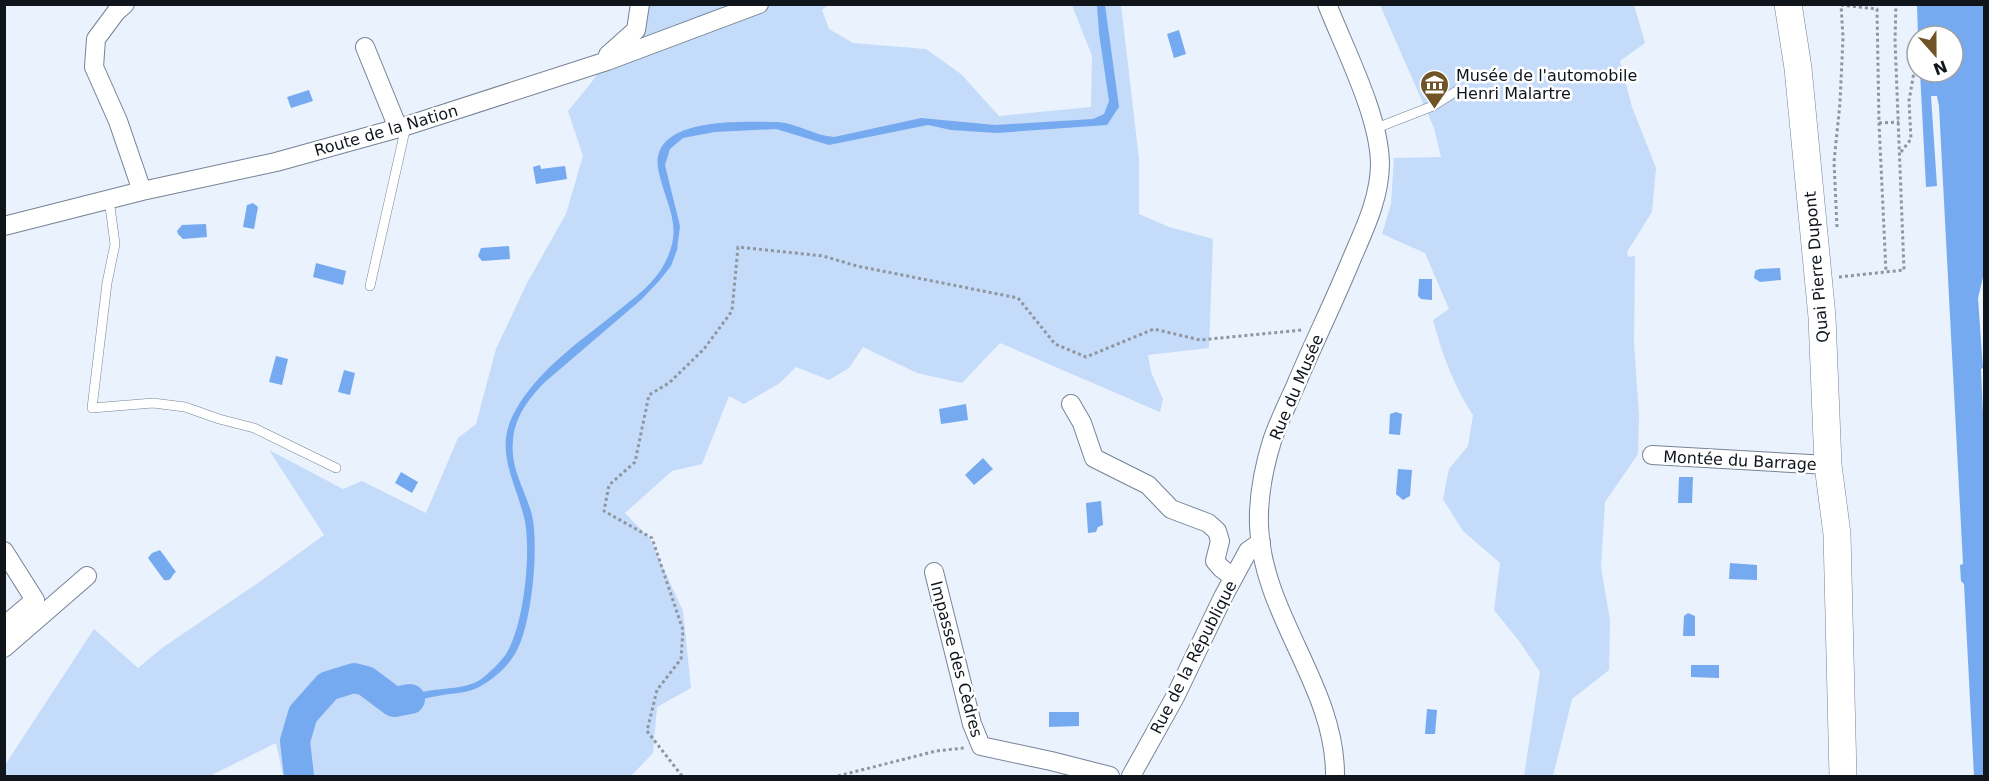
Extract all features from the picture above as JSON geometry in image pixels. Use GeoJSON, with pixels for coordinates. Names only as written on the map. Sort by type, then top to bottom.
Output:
{"type":"FeatureCollection","features":[{"type":"Feature","properties":{"kind":"main road","name":"Quai Pierre Dupont"},"geometry":{"type":"LineString","coordinates":[[1788,4],[1798,68],[1822,317],[1828,465],[1837,534],[1843,777]]}},
{"type":"Feature","properties":{"kind":"main road","name":"Quai Pierre Dupont"},"geometry":{"type":"LineString","coordinates":[[1798,68],[1809,33],[1808,4]]}},
{"type":"Feature","properties":{"kind":"main road","name":"Quai Pierre Dupont"},"geometry":{"type":"LineString","coordinates":[[1827,777],[1821,535],[1828,465]]}},
{"type":"Feature","properties":{"kind":"street"},"geometry":{"type":"LineString","coordinates":[[125,4],[116,12],[96,39],[94,67],[118,122],[142,191]]}},
{"type":"Feature","properties":{"kind":"street"},"geometry":{"type":"LineString","coordinates":[[607,61],[608,55],[636,30],[640,4]]}},
{"type":"Feature","properties":{"kind":"street","name":"Route de la Nation"},"geometry":{"type":"LineString","coordinates":[[4,226],[142,191],[276,162],[402,127],[607,61],[759,4]]}},
{"type":"Feature","properties":{"kind":"street","name":"Rue du Musée"},"geometry":{"type":"LineString","coordinates":[[1327,4],[1365,98],[1374,129],[1380,162],[1377,194],[1336,298],[1320,328],[1272,441],[1263,483],[1259,525],[1268,580],[1318,697],[1331,739],[1335,777]]}},
{"type":"Feature","properties":{"kind":"street"},"geometry":{"type":"LineString","coordinates":[[365,47],[402,127]]}},
{"type":"Feature","properties":{"kind":"street"},"geometry":{"type":"LineString","coordinates":[[1071,404],[1082,423],[1094,458],[1148,485],[1171,510],[1208,523],[1217,531],[1220,541],[1215,561],[1233,577]]}},
{"type":"Feature","properties":{"kind":"street","name":"Montée du Barrage"},"geometry":{"type":"LineString","coordinates":[[1653,455],[1828,465]]}},
{"type":"Feature","properties":{"kind":"street","name":"Rue de la République"},"geometry":{"type":"LineString","coordinates":[[1131,777],[1175,697],[1233,577],[1248,551],[1260,542]]}},
{"type":"Feature","properties":{"kind":"street"},"geometry":{"type":"LineString","coordinates":[[4,551],[35,600],[4,626]]}},
{"type":"Feature","properties":{"kind":"street","name":"Impasse des Cèdres"},"geometry":{"type":"LineString","coordinates":[[934,572],[972,724],[981,746]]}},
{"type":"Feature","properties":{"kind":"street"},"geometry":{"type":"LineString","coordinates":[[4,648],[87,576]]}},
{"type":"Feature","properties":{"kind":"street"},"geometry":{"type":"LineString","coordinates":[[981,746],[1110,777]]}},
{"type":"Feature","properties":{"kind":"lane"},"geometry":{"type":"LineString","coordinates":[[1374,129],[1433,106],[1458,90]]}},
{"type":"Feature","properties":{"kind":"lane"},"geometry":{"type":"LineString","coordinates":[[370,286],[402,127]]}},
{"type":"Feature","properties":{"kind":"lane"},"geometry":{"type":"LineString","coordinates":[[109,199],[114,244],[92,408],[153,403],[186,407],[254,428],[336,468]]}},
{"type":"Feature","properties":{"kind":"path"},"geometry":{"type":"LineString","coordinates":[[1839,277],[1904,270],[1896,4]]}},
{"type":"Feature","properties":{"kind":"path"},"geometry":{"type":"LineString","coordinates":[[1841,5],[1870,6],[1877,9],[1886,272]]}},
{"type":"Feature","properties":{"kind":"path"},"geometry":{"type":"LineString","coordinates":[[1900,154],[1911,139],[1909,101],[1912,84]]}},
{"type":"Feature","properties":{"kind":"path"},"geometry":{"type":"LineString","coordinates":[[1880,123],[1899,122]]}},
{"type":"Feature","properties":{"kind":"path"},"geometry":{"type":"LineString","coordinates":[[681,777],[647,731],[657,690],[681,660],[683,630],[652,538],[604,511],[609,485],[634,462],[649,395],[669,383],[704,349],[732,311],[738,247],[823,256],[857,266],[1018,298],[1054,344],[1086,357],[1154,329],[1200,340],[1320,328]]}},
{"type":"Feature","properties":{"kind":"path"},"geometry":{"type":"LineString","coordinates":[[838,777],[936,751],[981,746]]}},
{"type":"Feature","properties":{"kind":"shaded area"},"geometry":{"type":"Polygon","coordinates":[[[639,5],[828,5],[822,10],[829,29],[853,43],[926,49],[961,74],[999,116],[1091,107],[1092,56],[1072,5],[1121,5],[1139,159],[1139,214],[1169,227],[1213,239],[1209,348],[1148,355],[1151,372],[1163,399],[1160,412],[1000,343],[962,383],[917,373],[863,347],[849,368],[829,380],[796,367],[780,383],[744,404],[729,396],[702,464],[672,471],[625,513],[650,539],[683,611],[691,688],[657,707],[653,753],[631,776],[283,776],[276,743],[210,776],[5,776],[5,765],[94,629],[138,668],[162,648],[324,535],[269,450],[343,489],[362,481],[426,513],[458,438],[476,424],[496,349],[527,283],[566,214],[583,156],[568,111],[591,83],[639,13],[639,5]]]}},
{"type":"Feature","properties":{"kind":"shaded area"},"geometry":{"type":"Polygon","coordinates":[[[1380,5],[1634,5],[1645,43],[1620,61],[1632,107],[1656,168],[1652,212],[1627,252],[1628,257],[1635,256],[1634,344],[1639,415],[1638,454],[1605,502],[1601,567],[1610,620],[1609,670],[1572,699],[1553,776],[1524,776],[1540,672],[1494,610],[1500,563],[1463,531],[1443,499],[1449,469],[1468,446],[1473,415],[1449,369],[1433,320],[1449,309],[1425,253],[1382,234],[1391,204],[1394,158],[1441,157],[1434,128],[1380,5]]]}},
{"type":"Feature","properties":{"kind":"water"},"geometry":{"type":"Polygon","coordinates":[[[1097,5],[1105,5],[1119,107],[1107,125],[997,133],[951,130],[928,125],[829,145],[776,129],[715,132],[683,138],[670,149],[665,165],[680,226],[677,250],[671,266],[642,299],[545,382],[528,402],[516,424],[513,441],[514,461],[532,515],[535,545],[533,584],[527,621],[514,656],[496,676],[475,689],[394,705],[388,704],[366,681],[348,679],[337,685],[302,720],[298,744],[301,776],[294,776],[292,741],[295,721],[310,702],[346,674],[357,672],[369,675],[396,698],[474,683],[490,671],[506,654],[518,625],[527,567],[524,517],[506,453],[508,427],[524,397],[549,368],[639,294],[662,268],[669,254],[674,231],[659,173],[659,154],[667,141],[682,131],[722,123],[778,122],[834,137],[921,118],[995,125],[1093,119],[1104,114],[1109,101],[1097,5]]]}},
{"type":"Feature","properties":{"kind":"water"},"geometry":{"type":"Polygon","coordinates":[[[1917,5],[1984,5],[1984,273],[1978,298],[1983,368],[1981,369],[1984,435],[1984,776],[1974,776],[1964,584],[1961,581],[1960,565],[1963,564],[1939,106],[1937,96],[1931,96],[1937,186],[1926,187],[1921,84],[1965,84],[1965,24],[1918,24],[1917,5]]]}},
{"type":"Feature","properties":{"kind":"water"},"geometry":{"type":"Polygon","coordinates":[[[1179,30],[1186,54],[1174,58],[1167,34],[1179,30]]]}},
{"type":"Feature","properties":{"kind":"water"},"geometry":{"type":"Polygon","coordinates":[[[309,90],[313,101],[291,108],[287,97],[309,90]]]}},
{"type":"Feature","properties":{"kind":"water"},"geometry":{"type":"Polygon","coordinates":[[[540,165],[541,169],[565,166],[567,179],[536,184],[533,167],[540,165]]]}},
{"type":"Feature","properties":{"kind":"water"},"geometry":{"type":"Polygon","coordinates":[[[253,203],[258,207],[254,229],[243,227],[247,205],[253,203]]]}},
{"type":"Feature","properties":{"kind":"water"},"geometry":{"type":"Polygon","coordinates":[[[206,224],[207,237],[183,239],[177,231],[182,225],[206,224]]]}},
{"type":"Feature","properties":{"kind":"water"},"geometry":{"type":"Polygon","coordinates":[[[509,246],[510,259],[482,261],[478,256],[481,248],[509,246]]]}},
{"type":"Feature","properties":{"kind":"water"},"geometry":{"type":"Polygon","coordinates":[[[316,263],[346,271],[343,285],[313,277],[316,263]]]}},
{"type":"Feature","properties":{"kind":"water"},"geometry":{"type":"Polygon","coordinates":[[[1780,268],[1781,280],[1760,282],[1754,278],[1755,271],[1759,269],[1780,268]]]}},
{"type":"Feature","properties":{"kind":"water"},"geometry":{"type":"Polygon","coordinates":[[[1419,279],[1432,279],[1432,300],[1421,299],[1418,296],[1419,279]]]}},
{"type":"Feature","properties":{"kind":"water"},"geometry":{"type":"Polygon","coordinates":[[[276,356],[288,359],[282,385],[269,382],[276,356]]]}},
{"type":"Feature","properties":{"kind":"water"},"geometry":{"type":"Polygon","coordinates":[[[344,370],[355,373],[350,395],[338,392],[344,370]]]}},
{"type":"Feature","properties":{"kind":"water"},"geometry":{"type":"Polygon","coordinates":[[[966,404],[968,420],[941,424],[939,409],[966,404]]]}},
{"type":"Feature","properties":{"kind":"water"},"geometry":{"type":"Polygon","coordinates":[[[1396,412],[1402,414],[1400,435],[1389,434],[1390,414],[1396,412]]]}},
{"type":"Feature","properties":{"kind":"water"},"geometry":{"type":"Polygon","coordinates":[[[983,458],[993,469],[974,485],[965,475],[983,458]]]}},
{"type":"Feature","properties":{"kind":"water"},"geometry":{"type":"Polygon","coordinates":[[[1398,469],[1412,470],[1410,496],[1403,500],[1396,494],[1398,469]]]}},
{"type":"Feature","properties":{"kind":"water"},"geometry":{"type":"Polygon","coordinates":[[[401,472],[418,482],[412,493],[395,483],[401,472]]]}},
{"type":"Feature","properties":{"kind":"water"},"geometry":{"type":"Polygon","coordinates":[[[1679,477],[1693,477],[1692,503],[1678,503],[1679,477]]]}},
{"type":"Feature","properties":{"kind":"water"},"geometry":{"type":"Polygon","coordinates":[[[1101,501],[1103,525],[1098,527],[1096,532],[1088,533],[1086,503],[1101,501]]]}},
{"type":"Feature","properties":{"kind":"water"},"geometry":{"type":"Polygon","coordinates":[[[160,550],[176,572],[169,580],[164,580],[148,558],[152,553],[160,550]]]}},
{"type":"Feature","properties":{"kind":"water"},"geometry":{"type":"Polygon","coordinates":[[[1730,563],[1757,565],[1757,580],[1729,579],[1730,563]]]}},
{"type":"Feature","properties":{"kind":"water"},"geometry":{"type":"Polygon","coordinates":[[[1688,613],[1695,616],[1695,636],[1683,636],[1684,616],[1688,613]]]}},
{"type":"Feature","properties":{"kind":"water"},"geometry":{"type":"Polygon","coordinates":[[[1691,665],[1719,665],[1719,678],[1691,677],[1691,665]]]}},
{"type":"Feature","properties":{"kind":"water"},"geometry":{"type":"Polygon","coordinates":[[[1427,709],[1437,710],[1435,734],[1425,734],[1427,709]]]}},
{"type":"Feature","properties":{"kind":"water"},"geometry":{"type":"Polygon","coordinates":[[[1049,712],[1079,712],[1079,726],[1049,727],[1049,712]]]}},
{"type":"Feature","properties":{"kind":"waterway"},"geometry":{"type":"LineString","coordinates":[[299,776],[295,741],[303,714],[328,686],[354,678],[366,681],[394,702],[410,699]]}},
{"type":"Feature","properties":{"kind":"place","name":"Musée de l'automobile Henri Malartre"},"geometry":{"type":"Point","coordinates":[1435,110]}}]}
